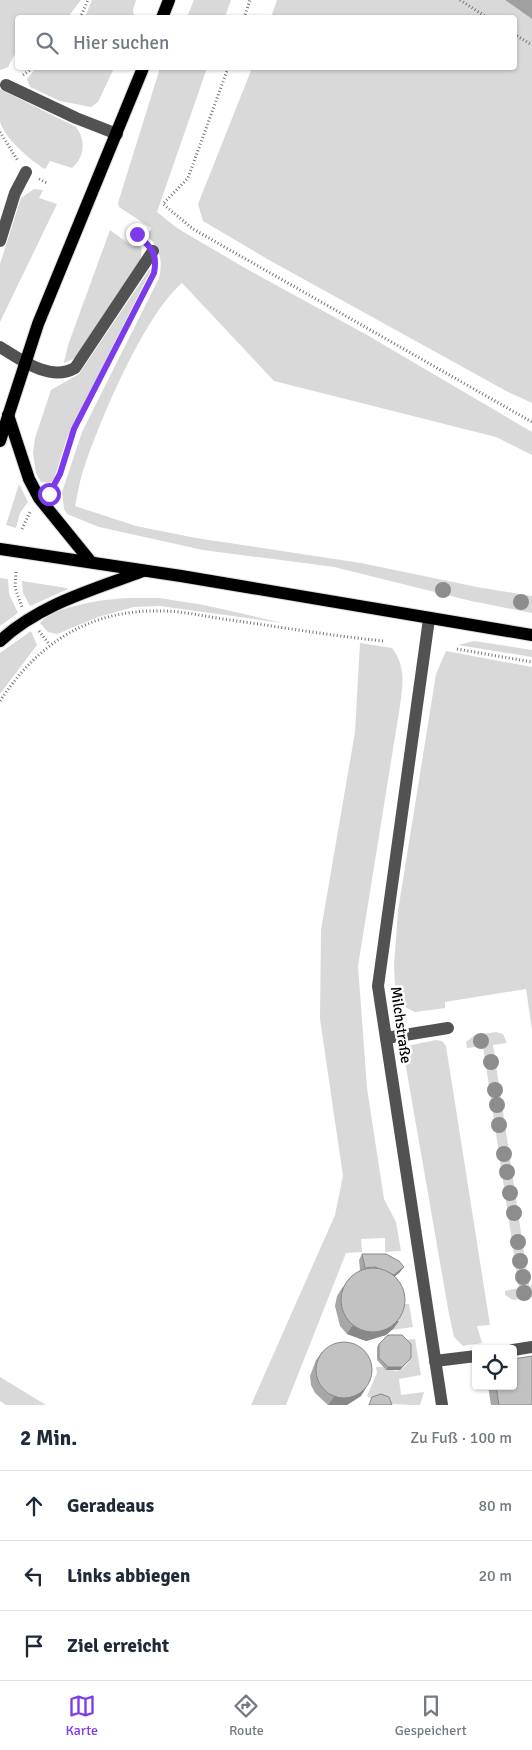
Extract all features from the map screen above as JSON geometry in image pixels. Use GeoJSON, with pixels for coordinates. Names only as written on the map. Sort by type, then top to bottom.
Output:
{"type":"FeatureCollection","features":[{"type":"Feature","properties":{"kind":"main road"},"geometry":{"type":"LineString","coordinates":[[163,15],[169,0]]}},
{"type":"Feature","properties":{"kind":"main road"},"geometry":{"type":"LineString","coordinates":[[0,441],[24,362],[118,134],[142,70]]}},
{"type":"Feature","properties":{"kind":"main road"},"geometry":{"type":"LineString","coordinates":[[8,415],[29,479],[39,498],[91,562]]}},
{"type":"Feature","properties":{"kind":"main road"},"geometry":{"type":"LineString","coordinates":[[0,549],[49,558],[145,570],[532,635]]}},
{"type":"Feature","properties":{"kind":"main road"},"geometry":{"type":"LineString","coordinates":[[0,641],[29,618],[49,607],[145,570]]}},
{"type":"Feature","properties":{"kind":"lane"},"geometry":{"type":"LineString","coordinates":[[6,85],[76,118],[118,134]]}},
{"type":"Feature","properties":{"kind":"lane"},"geometry":{"type":"LineString","coordinates":[[0,241],[15,193],[26,172]]}},
{"type":"Feature","properties":{"kind":"lane"},"geometry":{"type":"LineString","coordinates":[[0,347],[24,362],[55,374],[75,368],[153,250]]}},
{"type":"Feature","properties":{"kind":"lane","name":"Milchstraße"},"geometry":{"type":"LineString","coordinates":[[429,619],[378,986],[442,1405]]}},
{"type":"Feature","properties":{"kind":"lane"},"geometry":{"type":"LineString","coordinates":[[386,1038],[448,1028]]}},
{"type":"Feature","properties":{"kind":"lane"},"geometry":{"type":"LineString","coordinates":[[517,1350],[532,1348]]}},
{"type":"Feature","properties":{"kind":"lane"},"geometry":{"type":"LineString","coordinates":[[435,1361],[472,1356]]}},
{"type":"Feature","properties":{"kind":"path"},"geometry":{"type":"LineString","coordinates":[[81,15],[88,0]]}},
{"type":"Feature","properties":{"kind":"path"},"geometry":{"type":"LineString","coordinates":[[245,15],[250,0]]}},
{"type":"Feature","properties":{"kind":"path"},"geometry":{"type":"LineString","coordinates":[[460,0],[483,15]]}},
{"type":"Feature","properties":{"kind":"path"},"geometry":{"type":"LineString","coordinates":[[517,36],[532,45]]}},
{"type":"Feature","properties":{"kind":"path"},"geometry":{"type":"LineString","coordinates":[[227,70],[188,178],[163,204],[193,229],[532,422]]}},
{"type":"Feature","properties":{"kind":"path"},"geometry":{"type":"LineString","coordinates":[[0,132],[26,172]]}},
{"type":"Feature","properties":{"kind":"path"},"geometry":{"type":"LineString","coordinates":[[137,234],[153,250]]}},
{"type":"Feature","properties":{"kind":"path"},"geometry":{"type":"LineString","coordinates":[[49,494],[60,474],[74,429],[122,332],[137,307]]}},
{"type":"Feature","properties":{"kind":"path"},"geometry":{"type":"LineString","coordinates":[[22,529],[25,518],[33,508]]}},
{"type":"Feature","properties":{"kind":"path"},"geometry":{"type":"LineString","coordinates":[[16,572],[17,597],[23,610]]}},
{"type":"Feature","properties":{"kind":"path"},"geometry":{"type":"LineString","coordinates":[[0,701],[22,671],[49,644],[90,624],[124,613],[175,612],[384,641]]}},
{"type":"Feature","properties":{"kind":"path"},"geometry":{"type":"LineString","coordinates":[[34,626],[49,644]]}},
{"type":"Feature","properties":{"kind":"path"},"geometry":{"type":"LineString","coordinates":[[457,649],[532,662]]}},
{"type":"Feature","properties":{"kind":"shaded area"},"geometry":{"type":"Polygon","coordinates":[[[0,0],[81,0],[70,15],[15,15],[15,54],[8,67],[0,70],[0,0]]]}},
{"type":"Feature","properties":{"kind":"shaded area"},"geometry":{"type":"Polygon","coordinates":[[[92,0],[136,0],[134,15],[86,15],[92,0]]]}},
{"type":"Feature","properties":{"kind":"shaded area"},"geometry":{"type":"Polygon","coordinates":[[[194,0],[231,0],[226,15],[188,15],[194,0]]]}},
{"type":"Feature","properties":{"kind":"shaded area"},"geometry":{"type":"Polygon","coordinates":[[[277,0],[505,0],[532,19],[532,403],[508,392],[269,260],[203,221],[198,204],[251,70],[517,70],[517,15],[272,15],[277,0]]]}},
{"type":"Feature","properties":{"kind":"shaded area"},"geometry":{"type":"Polygon","coordinates":[[[505,0],[532,0],[532,19],[505,0]]]}},
{"type":"Feature","properties":{"kind":"shaded area"},"geometry":{"type":"Polygon","coordinates":[[[34,70],[113,70],[98,102],[91,107],[60,101],[30,87],[27,79],[34,70]]]}},
{"type":"Feature","properties":{"kind":"shaded area"},"geometry":{"type":"Polygon","coordinates":[[[159,70],[206,70],[157,212],[177,228],[245,268],[367,335],[532,432],[532,455],[496,437],[274,381],[182,283],[153,318],[113,395],[92,444],[75,506],[136,526],[196,538],[361,563],[477,587],[532,596],[532,613],[471,601],[334,567],[203,550],[99,527],[67,514],[64,509],[62,492],[82,432],[159,278],[161,264],[159,252],[144,232],[150,231],[151,228],[119,207],[118,203],[159,70]]]}},
{"type":"Feature","properties":{"kind":"shaded area"},"geometry":{"type":"Polygon","coordinates":[[[0,89],[76,127],[83,143],[83,148],[80,159],[72,168],[50,161],[45,169],[33,161],[12,141],[6,134],[0,121],[0,89]]]}},
{"type":"Feature","properties":{"kind":"shaded area"},"geometry":{"type":"Polygon","coordinates":[[[34,189],[43,190],[39,198],[57,204],[0,322],[0,264],[21,198],[34,189]]]}},
{"type":"Feature","properties":{"kind":"shaded area"},"geometry":{"type":"Polygon","coordinates":[[[110,230],[133,247],[137,241],[142,250],[140,260],[75,358],[64,363],[68,345],[110,230]]]}},
{"type":"Feature","properties":{"kind":"shaded area"},"geometry":{"type":"Polygon","coordinates":[[[149,270],[151,270],[67,438],[54,479],[50,483],[41,482],[36,473],[33,453],[35,438],[51,390],[79,374],[149,270]]]}},
{"type":"Feature","properties":{"kind":"shaded area"},"geometry":{"type":"Polygon","coordinates":[[[19,484],[28,502],[20,513],[16,528],[6,525],[19,484]]]}},
{"type":"Feature","properties":{"kind":"shaded area"},"geometry":{"type":"Polygon","coordinates":[[[0,578],[8,579],[9,594],[18,613],[0,626],[0,578]]]}},
{"type":"Feature","properties":{"kind":"shaded area"},"geometry":{"type":"Polygon","coordinates":[[[22,581],[68,589],[30,606],[23,593],[22,581]]]}},
{"type":"Feature","properties":{"kind":"shaded area"},"geometry":{"type":"Polygon","coordinates":[[[129,598],[159,598],[204,605],[283,623],[160,606],[134,607],[98,617],[57,634],[48,632],[40,623],[47,617],[69,607],[129,598]]]}},
{"type":"Feature","properties":{"kind":"shaded area"},"geometry":{"type":"Polygon","coordinates":[[[31,631],[37,645],[0,694],[0,653],[31,631]]]}},
{"type":"Feature","properties":{"kind":"shaded area"},"geometry":{"type":"Polygon","coordinates":[[[474,641],[532,650],[532,657],[458,645],[474,641]]]}},
{"type":"Feature","properties":{"kind":"shaded area"},"geometry":{"type":"Polygon","coordinates":[[[360,643],[392,648],[400,662],[402,676],[400,706],[358,966],[367,1088],[384,1199],[396,1222],[401,1251],[385,1252],[385,1238],[361,1239],[362,1252],[346,1253],[286,1405],[251,1405],[335,1215],[343,1176],[320,1019],[321,930],[355,732],[360,643]]]}},
{"type":"Feature","properties":{"kind":"shaded area"},"geometry":{"type":"Polygon","coordinates":[[[446,651],[532,667],[532,1030],[526,989],[445,1002],[445,1008],[415,1012],[405,1007],[396,1007],[394,965],[398,911],[436,674],[446,651]]]}},
{"type":"Feature","properties":{"kind":"shaded area"},"geometry":{"type":"Polygon","coordinates":[[[496,1032],[503,1034],[507,1043],[493,1045],[529,1286],[532,1285],[532,1297],[513,1300],[505,1295],[505,1291],[519,1288],[483,1046],[467,1048],[466,1042],[475,1035],[496,1032]]]}},
{"type":"Feature","properties":{"kind":"shaded area"},"geometry":{"type":"Polygon","coordinates":[[[436,1040],[442,1041],[446,1046],[490,1325],[477,1326],[482,1343],[463,1346],[454,1337],[449,1314],[403,1050],[407,1046],[436,1040]]]}},
{"type":"Feature","properties":{"kind":"shaded area"},"geometry":{"type":"Polygon","coordinates":[[[400,1304],[409,1304],[413,1327],[392,1330],[400,1304]]]}},
{"type":"Feature","properties":{"kind":"shaded area"},"geometry":{"type":"Polygon","coordinates":[[[415,1339],[421,1375],[399,1379],[401,1395],[424,1392],[420,1405],[385,1403],[367,1396],[377,1373],[376,1367],[400,1370],[409,1361],[403,1340],[415,1339]]]}},
{"type":"Feature","properties":{"kind":"shaded area"},"geometry":{"type":"Polygon","coordinates":[[[0,1377],[46,1405],[6,1405],[0,1401],[0,1377]]]}},
{"type":"Feature","properties":{"kind":"building"},"geometry":{"type":"Polygon","coordinates":[[[362,1254],[386,1254],[399,1261],[404,1267],[394,1275],[375,1267],[365,1268],[362,1254]]]}},
{"type":"Feature","properties":{"kind":"building"},"geometry":{"type":"Polygon","coordinates":[[[367,1268],[379,1268],[396,1277],[403,1288],[405,1300],[403,1312],[396,1323],[379,1332],[367,1332],[355,1327],[346,1318],[341,1306],[341,1294],[346,1282],[355,1273],[367,1268]]]}},
{"type":"Feature","properties":{"kind":"building"},"geometry":{"type":"Polygon","coordinates":[[[388,1335],[402,1335],[411,1344],[411,1358],[402,1367],[388,1367],[379,1358],[379,1344],[388,1335]]]}},
{"type":"Feature","properties":{"kind":"building"},"geometry":{"type":"Polygon","coordinates":[[[344,1342],[355,1344],[364,1350],[370,1359],[372,1370],[370,1381],[364,1390],[355,1396],[344,1398],[333,1396],[324,1390],[318,1381],[316,1370],[318,1359],[324,1350],[333,1344],[344,1342]]]}},
{"type":"Feature","properties":{"kind":"building"},"geometry":{"type":"Polygon","coordinates":[[[532,1356],[532,1405],[499,1405],[497,1390],[517,1390],[517,1358],[532,1356]]]}},
{"type":"Feature","properties":{"kind":"building"},"geometry":{"type":"Polygon","coordinates":[[[381,1394],[389,1397],[392,1405],[369,1405],[372,1397],[381,1394]]]}},
{"type":"Feature","properties":{"kind":"route"},"geometry":{"type":"LineString","coordinates":[[49,494],[60,474],[67,446],[74,429],[122,332],[149,286],[154,273],[156,261],[153,250],[137,234]]}}]}
